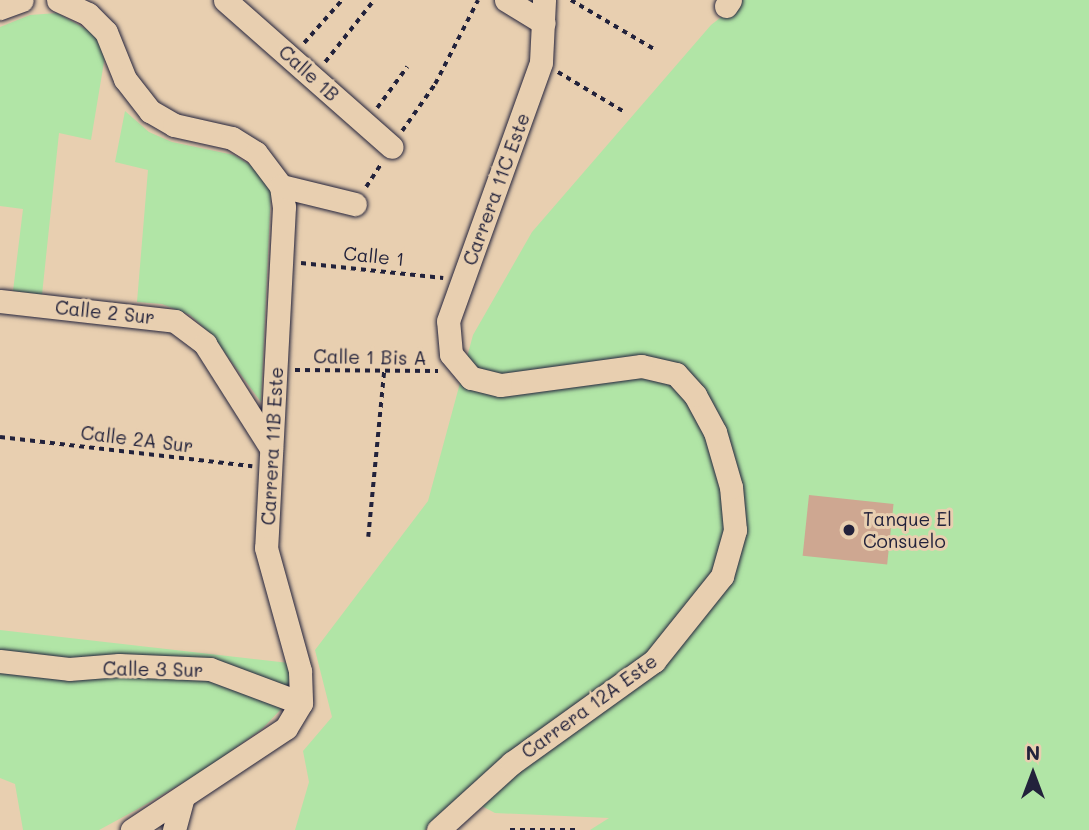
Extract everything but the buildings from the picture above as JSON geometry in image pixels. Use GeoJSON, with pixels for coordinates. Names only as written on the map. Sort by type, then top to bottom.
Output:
{"type":"FeatureCollection","features":[{"type":"Feature","properties":{"kind":"street"},"geometry":{"type":"LineString","coordinates":[[0,8],[22,0]]}},
{"type":"Feature","properties":{"kind":"street"},"geometry":{"type":"LineString","coordinates":[[58,0],[88,14],[106,32],[125,79],[150,111],[174,125],[219,133],[244,144],[266,162],[281,186],[355,204]]}},
{"type":"Feature","properties":{"kind":"street","name":"Calle 1B"},"geometry":{"type":"LineString","coordinates":[[226,0],[391,147]]}},
{"type":"Feature","properties":{"kind":"street"},"geometry":{"type":"LineString","coordinates":[[506,0],[544,23]]}},
{"type":"Feature","properties":{"kind":"street","name":"Carrera 11C Este"},"geometry":{"type":"LineString","coordinates":[[464,372],[451,354],[446,332],[462,280],[541,62],[544,0]]}},
{"type":"Feature","properties":{"kind":"street","name":"Carrera 11B Este"},"geometry":{"type":"LineString","coordinates":[[281,186],[283,261],[266,548],[300,671],[301,703]]}},
{"type":"Feature","properties":{"kind":"street","name":"Calle 2 Sur"},"geometry":{"type":"LineString","coordinates":[[0,301],[175,321],[205,344],[271,458]]}},
{"type":"Feature","properties":{"kind":"street","name":"Carrera 12A Este"},"geometry":{"type":"LineString","coordinates":[[438,830],[512,763],[654,661],[722,576],[732,554],[735,530],[727,470],[708,417],[676,374],[641,366],[499,385],[464,372]]}},
{"type":"Feature","properties":{"kind":"street","name":"Calle 3 Sur"},"geometry":{"type":"LineString","coordinates":[[0,661],[69,669],[119,665],[210,670],[301,703]]}},
{"type":"Feature","properties":{"kind":"street"},"geometry":{"type":"LineString","coordinates":[[131,830],[286,728],[301,703]]}},
{"type":"Feature","properties":{"kind":"street"},"geometry":{"type":"LineString","coordinates":[[174,830],[183,797]]}},
{"type":"Feature","properties":{"kind":"path"},"geometry":{"type":"LineString","coordinates":[[290,58],[342,0]]}},
{"type":"Feature","properties":{"kind":"path"},"geometry":{"type":"LineString","coordinates":[[311,76],[374,0]]}},
{"type":"Feature","properties":{"kind":"path"},"geometry":{"type":"LineString","coordinates":[[355,204],[435,84],[478,0]]}},
{"type":"Feature","properties":{"kind":"path"},"geometry":{"type":"LineString","coordinates":[[571,0],[654,49]]}},
{"type":"Feature","properties":{"kind":"path"},"geometry":{"type":"LineString","coordinates":[[541,62],[624,111]]}},
{"type":"Feature","properties":{"kind":"path"},"geometry":{"type":"LineString","coordinates":[[365,124],[407,67]]}},
{"type":"Feature","properties":{"kind":"path","name":"Calle 1"},"geometry":{"type":"LineString","coordinates":[[283,261],[462,280]]}},
{"type":"Feature","properties":{"kind":"path","name":"Calle 1 Bis A"},"geometry":{"type":"LineString","coordinates":[[276,369],[464,372]]}},
{"type":"Feature","properties":{"kind":"path"},"geometry":{"type":"LineString","coordinates":[[368,537],[384,371]]}},
{"type":"Feature","properties":{"kind":"path","name":"Calle 2A Sur"},"geometry":{"type":"LineString","coordinates":[[0,438],[271,458]]}},
{"type":"Feature","properties":{"kind":"path"},"geometry":{"type":"LineString","coordinates":[[510,830],[576,830]]}},
{"type":"Feature","properties":{"kind":"green space"},"geometry":{"type":"Polygon","coordinates":[[[743,0],[1089,0],[1089,830],[590,830],[609,818],[495,813],[465,797],[425,830],[295,830],[309,782],[303,751],[332,717],[315,650],[428,501],[473,335],[532,232],[711,25],[743,0]]]}},
{"type":"Feature","properties":{"kind":"green space"},"geometry":{"type":"Polygon","coordinates":[[[57,13],[97,35],[105,56],[91,140],[59,133],[42,295],[13,291],[23,209],[0,206],[0,27],[30,15],[57,13]]]}},
{"type":"Feature","properties":{"kind":"green space"},"geometry":{"type":"Polygon","coordinates":[[[125,111],[149,132],[172,142],[234,155],[258,170],[271,191],[261,402],[212,335],[190,315],[162,304],[137,302],[148,170],[115,162],[125,111]]]}},
{"type":"Feature","properties":{"kind":"green space"},"geometry":{"type":"Polygon","coordinates":[[[0,630],[289,663],[289,683],[283,707],[262,729],[203,771],[136,810],[99,830],[23,830],[15,784],[0,778],[0,630]]]}},
{"type":"Feature","properties":{"kind":"place","name":"Tanque El Consuelo"},"geometry":{"type":"Point","coordinates":[849,530]}}]}
